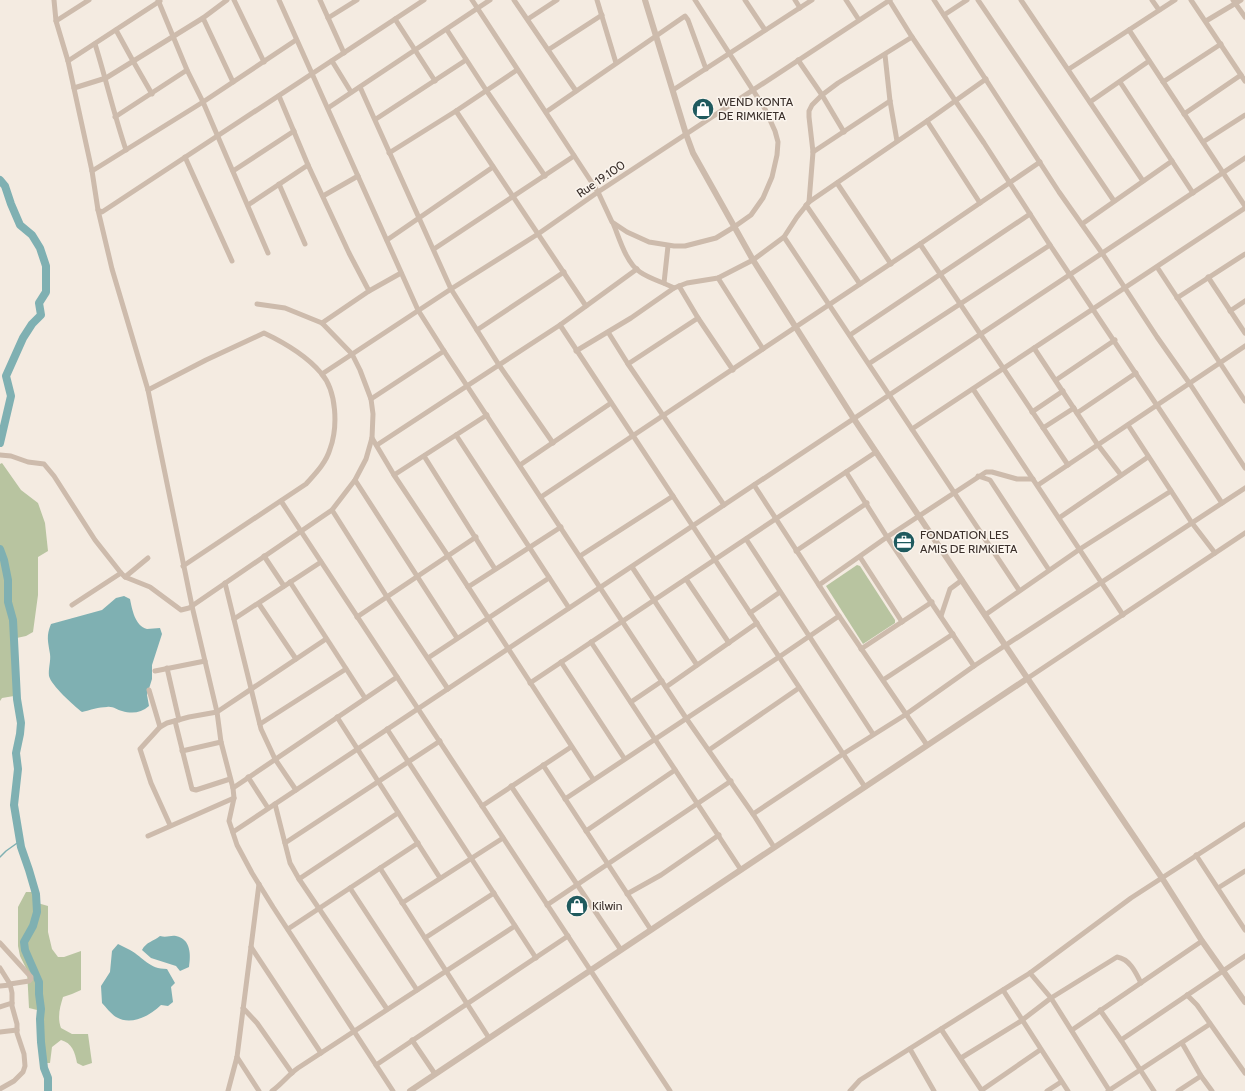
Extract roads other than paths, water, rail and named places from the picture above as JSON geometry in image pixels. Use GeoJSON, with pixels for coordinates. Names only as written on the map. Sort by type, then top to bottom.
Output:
{"type":"FeatureCollection","features":[{"type":"Feature","properties":{"kind":"street"},"geometry":{"type":"LineString","coordinates":[[54,0],[56,21],[68,61],[92,171],[98,210],[112,269],[148,390],[192,606],[217,712],[234,798],[229,821],[237,845],[259,884],[393,1091]]}},
{"type":"Feature","properties":{"kind":"street"},"geometry":{"type":"LineString","coordinates":[[56,21],[89,0]]}},
{"type":"Feature","properties":{"kind":"street"},"geometry":{"type":"LineString","coordinates":[[68,61],[159,0],[172,36],[203,102],[268,253]]}},
{"type":"Feature","properties":{"kind":"street"},"geometry":{"type":"LineString","coordinates":[[74,88],[106,78],[203,18],[227,0]]}},
{"type":"Feature","properties":{"kind":"street"},"geometry":{"type":"LineString","coordinates":[[234,0],[264,62]]}},
{"type":"Feature","properties":{"kind":"street"},"geometry":{"type":"LineString","coordinates":[[279,0],[418,310],[686,718],[710,750],[774,847]]}},
{"type":"Feature","properties":{"kind":"street"},"geometry":{"type":"LineString","coordinates":[[320,0],[344,53]]}},
{"type":"Feature","properties":{"kind":"street"},"geometry":{"type":"LineString","coordinates":[[328,18],[357,0]]}},
{"type":"Feature","properties":{"kind":"street"},"geometry":{"type":"LineString","coordinates":[[472,0],[598,192],[630,262],[637,270],[646,276],[674,288]]}},
{"type":"Feature","properties":{"kind":"street"},"geometry":{"type":"LineString","coordinates":[[328,108],[490,0]]}},
{"type":"Feature","properties":{"kind":"street"},"geometry":{"type":"LineString","coordinates":[[514,0],[576,91]]}},
{"type":"Feature","properties":{"kind":"street"},"geometry":{"type":"LineString","coordinates":[[528,19],[557,0]]}},
{"type":"Feature","properties":{"kind":"street"},"geometry":{"type":"LineString","coordinates":[[597,0],[616,63]]}},
{"type":"Feature","properties":{"kind":"street"},"geometry":{"type":"LineString","coordinates":[[645,0],[693,153],[753,260],[854,419],[1162,878],[1202,941],[1224,970],[1245,1002]]}},
{"type":"Feature","properties":{"kind":"street"},"geometry":{"type":"LineString","coordinates":[[612,222],[627,232],[650,242],[668,246],[685,246],[716,238],[751,215],[763,198],[772,177],[777,155],[778,142],[775,131],[765,109],[695,0]]}},
{"type":"Feature","properties":{"kind":"street"},"geometry":{"type":"LineString","coordinates":[[745,0],[765,30]]}},
{"type":"Feature","properties":{"kind":"street"},"geometry":{"type":"LineString","coordinates":[[795,0],[800,8]]}},
{"type":"Feature","properties":{"kind":"street"},"geometry":{"type":"LineString","coordinates":[[674,90],[812,0]]}},
{"type":"Feature","properties":{"kind":"street"},"geometry":{"type":"LineString","coordinates":[[846,0],[859,20]]}},
{"type":"Feature","properties":{"kind":"street"},"geometry":{"type":"LineString","coordinates":[[889,0],[912,37],[1050,245],[1094,308],[1222,503]]}},
{"type":"Feature","properties":{"kind":"street","name":"Rue 19.100"},"geometry":{"type":"LineString","coordinates":[[322,374],[451,288],[538,234],[598,192],[889,0]]}},
{"type":"Feature","properties":{"kind":"street"},"geometry":{"type":"LineString","coordinates":[[934,0],[1040,162],[1245,468]]}},
{"type":"Feature","properties":{"kind":"street"},"geometry":{"type":"LineString","coordinates":[[944,15],[967,0]]}},
{"type":"Feature","properties":{"kind":"street"},"geometry":{"type":"LineString","coordinates":[[978,0],[1114,201]]}},
{"type":"Feature","properties":{"kind":"street"},"geometry":{"type":"LineString","coordinates":[[1021,0],[1069,69],[1143,181]]}},
{"type":"Feature","properties":{"kind":"street"},"geometry":{"type":"LineString","coordinates":[[1152,0],[1159,10]]}},
{"type":"Feature","properties":{"kind":"street"},"geometry":{"type":"LineString","coordinates":[[1069,69],[1175,0]]}},
{"type":"Feature","properties":{"kind":"street"},"geometry":{"type":"LineString","coordinates":[[1191,0],[1245,81]]}},
{"type":"Feature","properties":{"kind":"street"},"geometry":{"type":"LineString","coordinates":[[1206,21],[1234,2],[1241,0]]}},
{"type":"Feature","properties":{"kind":"street"},"geometry":{"type":"LineString","coordinates":[[98,210],[102,212],[422,1]]}},
{"type":"Feature","properties":{"kind":"street"},"geometry":{"type":"LineString","coordinates":[[1234,2],[1245,17]]}},
{"type":"Feature","properties":{"kind":"street"},"geometry":{"type":"LineString","coordinates":[[548,50],[602,15]]}},
{"type":"Feature","properties":{"kind":"street"},"geometry":{"type":"LineString","coordinates":[[546,112],[686,16],[706,69]]}},
{"type":"Feature","properties":{"kind":"street"},"geometry":{"type":"LineString","coordinates":[[203,18],[233,82]]}},
{"type":"Feature","properties":{"kind":"street"},"geometry":{"type":"LineString","coordinates":[[395,19],[435,80]]}},
{"type":"Feature","properties":{"kind":"street"},"geometry":{"type":"LineString","coordinates":[[116,30],[132,61],[152,94]]}},
{"type":"Feature","properties":{"kind":"street"},"geometry":{"type":"LineString","coordinates":[[447,30],[545,176]]}},
{"type":"Feature","properties":{"kind":"street"},"geometry":{"type":"LineString","coordinates":[[912,429],[1245,207],[1129,30]]}},
{"type":"Feature","properties":{"kind":"street"},"geometry":{"type":"LineString","coordinates":[[860,284],[807,203],[813,152],[809,111],[812,105],[822,94],[912,37]]}},
{"type":"Feature","properties":{"kind":"street"},"geometry":{"type":"LineString","coordinates":[[92,171],[203,102],[296,40]]}},
{"type":"Feature","properties":{"kind":"street"},"geometry":{"type":"LineString","coordinates":[[95,44],[106,78],[115,117],[126,150]]}},
{"type":"Feature","properties":{"kind":"street"},"geometry":{"type":"LineString","coordinates":[[1163,82],[1221,44]]}},
{"type":"Feature","properties":{"kind":"street"},"geometry":{"type":"LineString","coordinates":[[885,55],[890,101],[897,141]]}},
{"type":"Feature","properties":{"kind":"street"},"geometry":{"type":"LineString","coordinates":[[376,119],[466,60]]}},
{"type":"Feature","properties":{"kind":"street"},"geometry":{"type":"LineString","coordinates":[[798,60],[822,94],[844,132]]}},
{"type":"Feature","properties":{"kind":"street"},"geometry":{"type":"LineString","coordinates":[[332,61],[351,92]]}},
{"type":"Feature","properties":{"kind":"street"},"geometry":{"type":"LineString","coordinates":[[1090,102],[1149,61]]}},
{"type":"Feature","properties":{"kind":"street"},"geometry":{"type":"LineString","coordinates":[[115,117],[187,70]]}},
{"type":"Feature","properties":{"kind":"street"},"geometry":{"type":"LineString","coordinates":[[390,152],[456,111],[517,70]]}},
{"type":"Feature","properties":{"kind":"street"},"geometry":{"type":"LineString","coordinates":[[1184,114],[1241,75]]}},
{"type":"Feature","properties":{"kind":"street"},"geometry":{"type":"LineString","coordinates":[[576,351],[608,332],[674,288],[718,278],[753,260],[784,237],[807,203],[986,79]]}},
{"type":"Feature","properties":{"kind":"street"},"geometry":{"type":"LineString","coordinates":[[1120,82],[1193,193]]}},
{"type":"Feature","properties":{"kind":"street"},"geometry":{"type":"LineString","coordinates":[[360,87],[376,119],[451,288],[499,365],[553,443]]}},
{"type":"Feature","properties":{"kind":"street"},"geometry":{"type":"LineString","coordinates":[[279,96],[308,165],[369,292]]}},
{"type":"Feature","properties":{"kind":"street"},"geometry":{"type":"LineString","coordinates":[[813,152],[890,101]]}},
{"type":"Feature","properties":{"kind":"street"},"geometry":{"type":"LineString","coordinates":[[456,111],[586,306]]}},
{"type":"Feature","properties":{"kind":"street"},"geometry":{"type":"LineString","coordinates":[[1203,142],[1245,115]]}},
{"type":"Feature","properties":{"kind":"street"},"geometry":{"type":"LineString","coordinates":[[927,121],[980,203]]}},
{"type":"Feature","properties":{"kind":"street"},"geometry":{"type":"LineString","coordinates":[[233,171],[294,131]]}},
{"type":"Feature","properties":{"kind":"street"},"geometry":{"type":"LineString","coordinates":[[434,249],[574,156]]}},
{"type":"Feature","properties":{"kind":"street"},"geometry":{"type":"LineString","coordinates":[[185,157],[232,261]]}},
{"type":"Feature","properties":{"kind":"street"},"geometry":{"type":"LineString","coordinates":[[233,832],[1245,158]]}},
{"type":"Feature","properties":{"kind":"street"},"geometry":{"type":"LineString","coordinates":[[1082,224],[1172,161]]}},
{"type":"Feature","properties":{"kind":"street"},"geometry":{"type":"LineString","coordinates":[[541,497],[796,328],[1040,162]]}},
{"type":"Feature","properties":{"kind":"street"},"geometry":{"type":"LineString","coordinates":[[248,205],[308,165]]}},
{"type":"Feature","properties":{"kind":"street"},"geometry":{"type":"LineString","coordinates":[[387,240],[493,167]]}},
{"type":"Feature","properties":{"kind":"street"},"geometry":{"type":"LineString","coordinates":[[323,196],[358,176]]}},
{"type":"Feature","properties":{"kind":"street"},"geometry":{"type":"LineString","coordinates":[[837,182],[891,264]]}},
{"type":"Feature","properties":{"kind":"street"},"geometry":{"type":"LineString","coordinates":[[279,184],[305,244]]}},
{"type":"Feature","properties":{"kind":"street"},"geometry":{"type":"LineString","coordinates":[[850,335],[1030,214]]}},
{"type":"Feature","properties":{"kind":"street"},"geometry":{"type":"LineString","coordinates":[[784,237],[870,363],[1019,590]]}},
{"type":"Feature","properties":{"kind":"street"},"geometry":{"type":"LineString","coordinates":[[920,244],[1068,465]]}},
{"type":"Feature","properties":{"kind":"street"},"geometry":{"type":"LineString","coordinates":[[870,363],[1050,245]]}},
{"type":"Feature","properties":{"kind":"street"},"geometry":{"type":"LineString","coordinates":[[664,283],[668,246]]}},
{"type":"Feature","properties":{"kind":"street"},"geometry":{"type":"LineString","coordinates":[[1177,298],[1245,254]]}},
{"type":"Feature","properties":{"kind":"street"},"geometry":{"type":"LineString","coordinates":[[1157,267],[1245,401]]}},
{"type":"Feature","properties":{"kind":"street"},"geometry":{"type":"LineString","coordinates":[[377,445],[560,325],[637,270]]}},
{"type":"Feature","properties":{"kind":"street"},"geometry":{"type":"LineString","coordinates":[[477,330],[564,272]]}},
{"type":"Feature","properties":{"kind":"street"},"geometry":{"type":"LineString","coordinates":[[322,322],[401,273]]}},
{"type":"Feature","properties":{"kind":"street"},"geometry":{"type":"LineString","coordinates":[[718,278],[763,349]]}},
{"type":"Feature","properties":{"kind":"street"},"geometry":{"type":"LineString","coordinates":[[1208,278],[1245,333]]}},
{"type":"Feature","properties":{"kind":"street"},"geometry":{"type":"LineString","coordinates":[[679,286],[732,370]]}},
{"type":"Feature","properties":{"kind":"street"},"geometry":{"type":"LineString","coordinates":[[1230,311],[1245,301]]}},
{"type":"Feature","properties":{"kind":"street"},"geometry":{"type":"LineString","coordinates":[[0,455],[11,456],[28,462],[44,464],[48,467],[91,536],[123,575],[150,586],[181,610],[185,610],[192,606],[332,510],[355,480],[366,459],[372,438],[373,414],[371,399],[352,354],[322,322],[286,308],[257,304]]}},
{"type":"Feature","properties":{"kind":"street"},"geometry":{"type":"LineString","coordinates":[[628,364],[698,318]]}},
{"type":"Feature","properties":{"kind":"street"},"geometry":{"type":"LineString","coordinates":[[560,325],[865,787]]}},
{"type":"Feature","properties":{"kind":"street"},"geometry":{"type":"LineString","coordinates":[[608,332],[628,364],[724,505]]}},
{"type":"Feature","properties":{"kind":"street"},"geometry":{"type":"LineString","coordinates":[[148,390],[206,360],[264,333],[283,342],[303,356],[322,374],[329,388],[334,406],[335,430],[330,450],[320,467],[306,484],[184,566]]}},
{"type":"Feature","properties":{"kind":"street"},"geometry":{"type":"LineString","coordinates":[[1056,380],[1115,340]]}},
{"type":"Feature","properties":{"kind":"street"},"geometry":{"type":"LineString","coordinates":[[1038,485],[1245,346]]}},
{"type":"Feature","properties":{"kind":"street"},"geometry":{"type":"LineString","coordinates":[[1034,348],[1098,445],[1121,475]]}},
{"type":"Feature","properties":{"kind":"street"},"geometry":{"type":"LineString","coordinates":[[371,399],[444,351]]}},
{"type":"Feature","properties":{"kind":"street"},"geometry":{"type":"LineString","coordinates":[[1043,428],[1136,373]]}},
{"type":"Feature","properties":{"kind":"street"},"geometry":{"type":"LineString","coordinates":[[973,389],[1123,615]]}},
{"type":"Feature","properties":{"kind":"street"},"geometry":{"type":"LineString","coordinates":[[1032,412],[1063,391]]}},
{"type":"Feature","properties":{"kind":"street"},"geometry":{"type":"LineString","coordinates":[[520,465],[611,403]]}},
{"type":"Feature","properties":{"kind":"street"},"geometry":{"type":"LineString","coordinates":[[394,475],[487,415]]}},
{"type":"Feature","properties":{"kind":"street"},"geometry":{"type":"LineString","coordinates":[[1128,426],[1192,523],[1215,553]]}},
{"type":"Feature","properties":{"kind":"street"},"geometry":{"type":"LineString","coordinates":[[456,435],[569,608]]}},
{"type":"Feature","properties":{"kind":"street"},"geometry":{"type":"LineString","coordinates":[[372,438],[394,475],[593,779]]}},
{"type":"Feature","properties":{"kind":"street"},"geometry":{"type":"LineString","coordinates":[[530,683],[876,452]]}},
{"type":"Feature","properties":{"kind":"street"},"geometry":{"type":"LineString","coordinates":[[424,456],[495,569]]}},
{"type":"Feature","properties":{"kind":"street"},"geometry":{"type":"LineString","coordinates":[[1059,518],[1148,457]]}},
{"type":"Feature","properties":{"kind":"street"},"geometry":{"type":"LineString","coordinates":[[846,472],[887,538],[932,602],[974,666]]}},
{"type":"Feature","properties":{"kind":"street"},"geometry":{"type":"LineString","coordinates":[[819,585],[978,476],[989,472],[1017,479],[1033,479]]}},
{"type":"Feature","properties":{"kind":"street"},"geometry":{"type":"LineString","coordinates":[[978,476],[990,480],[1049,570]]}},
{"type":"Feature","properties":{"kind":"street"},"geometry":{"type":"LineString","coordinates":[[355,480],[457,638]]}},
{"type":"Feature","properties":{"kind":"street"},"geometry":{"type":"LineString","coordinates":[[754,485],[839,616],[927,746]]}},
{"type":"Feature","properties":{"kind":"street"},"geometry":{"type":"LineString","coordinates":[[753,814],[873,734],[905,715],[974,666],[1245,488]]}},
{"type":"Feature","properties":{"kind":"street"},"geometry":{"type":"LineString","coordinates":[[985,615],[1080,549],[1171,491]]}},
{"type":"Feature","properties":{"kind":"street"},"geometry":{"type":"LineString","coordinates":[[580,556],[673,496]]}},
{"type":"Feature","properties":{"kind":"street"},"geometry":{"type":"LineString","coordinates":[[281,501],[670,1091]]}},
{"type":"Feature","properties":{"kind":"street"},"geometry":{"type":"LineString","coordinates":[[796,551],[866,503]]}},
{"type":"Feature","properties":{"kind":"street"},"geometry":{"type":"LineString","coordinates":[[332,510],[448,689]]}},
{"type":"Feature","properties":{"kind":"street"},"geometry":{"type":"LineString","coordinates":[[468,587],[561,527]]}},
{"type":"Feature","properties":{"kind":"street"},"geometry":{"type":"LineString","coordinates":[[410,1091],[1245,533]]}},
{"type":"Feature","properties":{"kind":"street"},"geometry":{"type":"LineString","coordinates":[[357,617],[476,537]]}},
{"type":"Feature","properties":{"kind":"street"},"geometry":{"type":"LineString","coordinates":[[746,539],[873,734]]}},
{"type":"Feature","properties":{"kind":"street"},"geometry":{"type":"LineString","coordinates":[[264,556],[284,586]]}},
{"type":"Feature","properties":{"kind":"street"},"geometry":{"type":"LineString","coordinates":[[860,557],[902,622]]}},
{"type":"Feature","properties":{"kind":"street"},"geometry":{"type":"LineString","coordinates":[[72,605],[123,575],[148,558]]}},
{"type":"Feature","properties":{"kind":"street"},"geometry":{"type":"LineString","coordinates":[[234,619],[321,562]]}},
{"type":"Feature","properties":{"kind":"street"},"geometry":{"type":"LineString","coordinates":[[632,567],[697,665]]}},
{"type":"Feature","properties":{"kind":"street"},"geometry":{"type":"LineString","coordinates":[[428,658],[549,578]]}},
{"type":"Feature","properties":{"kind":"street"},"geometry":{"type":"LineString","coordinates":[[686,579],[728,643]]}},
{"type":"Feature","properties":{"kind":"street"},"geometry":{"type":"LineString","coordinates":[[941,616],[950,589],[962,580]]}},
{"type":"Feature","properties":{"kind":"street"},"geometry":{"type":"LineString","coordinates":[[225,582],[260,724],[275,759],[296,790]]}},
{"type":"Feature","properties":{"kind":"street"},"geometry":{"type":"LineString","coordinates":[[290,582],[365,698]]}},
{"type":"Feature","properties":{"kind":"street"},"geometry":{"type":"LineString","coordinates":[[750,613],[780,592]]}},
{"type":"Feature","properties":{"kind":"street"},"geometry":{"type":"LineString","coordinates":[[861,649],[932,602]]}},
{"type":"Feature","properties":{"kind":"street"},"geometry":{"type":"LineString","coordinates":[[259,604],[296,659]]}},
{"type":"Feature","properties":{"kind":"street"},"geometry":{"type":"LineString","coordinates":[[565,799],[624,758],[839,616]]}},
{"type":"Feature","properties":{"kind":"street"},"geometry":{"type":"LineString","coordinates":[[666,687],[757,623]]}},
{"type":"Feature","properties":{"kind":"street"},"geometry":{"type":"LineString","coordinates":[[883,680],[953,634]]}},
{"type":"Feature","properties":{"kind":"street"},"geometry":{"type":"LineString","coordinates":[[170,825],[151,783],[140,749],[160,727],[177,721],[217,712],[252,690],[326,638]]}},
{"type":"Feature","properties":{"kind":"street"},"geometry":{"type":"LineString","coordinates":[[591,642],[741,870]]}},
{"type":"Feature","properties":{"kind":"street"},"geometry":{"type":"LineString","coordinates":[[155,671],[205,662]]}},
{"type":"Feature","properties":{"kind":"street"},"geometry":{"type":"LineString","coordinates":[[560,662],[624,758]]}},
{"type":"Feature","properties":{"kind":"street"},"geometry":{"type":"LineString","coordinates":[[167,668],[182,751],[190,785],[194,790],[230,779]]}},
{"type":"Feature","properties":{"kind":"street"},"geometry":{"type":"LineString","coordinates":[[260,724],[346,669]]}},
{"type":"Feature","properties":{"kind":"street"},"geometry":{"type":"LineString","coordinates":[[232,788],[397,677]]}},
{"type":"Feature","properties":{"kind":"street"},"geometry":{"type":"LineString","coordinates":[[631,702],[662,681]]}},
{"type":"Feature","properties":{"kind":"street"},"geometry":{"type":"LineString","coordinates":[[710,750],[799,688]]}},
{"type":"Feature","properties":{"kind":"street"},"geometry":{"type":"LineString","coordinates":[[149,690],[160,727]]}},
{"type":"Feature","properties":{"kind":"street"},"geometry":{"type":"LineString","coordinates":[[337,717],[440,878]]}},
{"type":"Feature","properties":{"kind":"street"},"geometry":{"type":"LineString","coordinates":[[387,729],[409,760],[536,958]]}},
{"type":"Feature","properties":{"kind":"street"},"geometry":{"type":"LineString","coordinates":[[285,843],[440,741]]}},
{"type":"Feature","properties":{"kind":"street"},"geometry":{"type":"LineString","coordinates":[[182,751],[222,742]]}},
{"type":"Feature","properties":{"kind":"street"},"geometry":{"type":"LineString","coordinates":[[482,806],[571,747]]}},
{"type":"Feature","properties":{"kind":"street"},"geometry":{"type":"LineString","coordinates":[[543,765],[651,930]]}},
{"type":"Feature","properties":{"kind":"street"},"geometry":{"type":"LineString","coordinates":[[586,831],[675,770]]}},
{"type":"Feature","properties":{"kind":"street"},"geometry":{"type":"LineString","coordinates":[[248,778],[268,808]]}},
{"type":"Feature","properties":{"kind":"street"},"geometry":{"type":"LineString","coordinates":[[547,905],[731,781]]}},
{"type":"Feature","properties":{"kind":"street"},"geometry":{"type":"LineString","coordinates":[[511,786],[621,950]]}},
{"type":"Feature","properties":{"kind":"street"},"geometry":{"type":"LineString","coordinates":[[148,836],[234,798]]}},
{"type":"Feature","properties":{"kind":"street"},"geometry":{"type":"LineString","coordinates":[[275,804],[290,863],[299,879],[387,1009]]}},
{"type":"Feature","properties":{"kind":"street"},"geometry":{"type":"LineString","coordinates":[[299,879],[398,813]]}},
{"type":"Feature","properties":{"kind":"street"},"geometry":{"type":"LineString","coordinates":[[850,1091],[860,1080],[1030,973],[1131,898],[1245,824]]}},
{"type":"Feature","properties":{"kind":"street"},"geometry":{"type":"LineString","coordinates":[[627,894],[661,875],[719,835]]}},
{"type":"Feature","properties":{"kind":"street"},"geometry":{"type":"LineString","coordinates":[[402,903],[503,838]]}},
{"type":"Feature","properties":{"kind":"street"},"geometry":{"type":"LineString","coordinates":[[288,929],[418,843]]}},
{"type":"Feature","properties":{"kind":"street"},"geometry":{"type":"LineString","coordinates":[[1196,855],[1245,930]]}},
{"type":"Feature","properties":{"kind":"street"},"geometry":{"type":"LineString","coordinates":[[380,868],[489,1038]]}},
{"type":"Feature","properties":{"kind":"street"},"geometry":{"type":"LineString","coordinates":[[1218,888],[1245,871]]}},
{"type":"Feature","properties":{"kind":"street"},"geometry":{"type":"LineString","coordinates":[[228,1091],[237,1057],[259,884]]}},
{"type":"Feature","properties":{"kind":"street"},"geometry":{"type":"LineString","coordinates":[[350,888],[417,990]]}},
{"type":"Feature","properties":{"kind":"street"},"geometry":{"type":"LineString","coordinates":[[425,938],[494,893]]}},
{"type":"Feature","properties":{"kind":"street"},"geometry":{"type":"LineString","coordinates":[[272,1091],[292,1073],[354,1030],[515,926]]}},
{"type":"Feature","properties":{"kind":"street"},"geometry":{"type":"LineString","coordinates":[[376,1064],[568,936]]}},
{"type":"Feature","properties":{"kind":"street"},"geometry":{"type":"LineString","coordinates":[[1072,1030],[1202,941]]}},
{"type":"Feature","properties":{"kind":"street"},"geometry":{"type":"LineString","coordinates":[[0,943],[31,977],[29,981],[0,986]]}},
{"type":"Feature","properties":{"kind":"street"},"geometry":{"type":"LineString","coordinates":[[252,947],[321,1053]]}},
{"type":"Feature","properties":{"kind":"street"},"geometry":{"type":"LineString","coordinates":[[1121,1040],[1245,956]]}},
{"type":"Feature","properties":{"kind":"street"},"geometry":{"type":"LineString","coordinates":[[961,1058],[1021,1021],[1051,998],[1117,957],[1128,963],[1141,983]]}},
{"type":"Feature","properties":{"kind":"street"},"geometry":{"type":"LineString","coordinates":[[0,968],[10,984],[12,1006],[24,1054],[25,1066],[23,1072],[14,1081],[0,1089]]}},
{"type":"Feature","properties":{"kind":"street"},"geometry":{"type":"LineString","coordinates":[[1030,973],[1051,998],[1109,1091],[1210,1024]]}},
{"type":"Feature","properties":{"kind":"street"},"geometry":{"type":"LineString","coordinates":[[1003,990],[1021,1021],[1068,1091]]}},
{"type":"Feature","properties":{"kind":"street"},"geometry":{"type":"LineString","coordinates":[[1187,995],[1229,1048],[1245,1073]]}},
{"type":"Feature","properties":{"kind":"street"},"geometry":{"type":"LineString","coordinates":[[0,1007],[12,1003]]}},
{"type":"Feature","properties":{"kind":"street"},"geometry":{"type":"LineString","coordinates":[[243,1008],[257,1023],[292,1073]]}},
{"type":"Feature","properties":{"kind":"street"},"geometry":{"type":"LineString","coordinates":[[1100,1010],[1154,1091]]}},
{"type":"Feature","properties":{"kind":"street"},"geometry":{"type":"LineString","coordinates":[[941,1029],[982,1091],[1040,1050]]}},
{"type":"Feature","properties":{"kind":"street"},"geometry":{"type":"LineString","coordinates":[[0,1032],[17,1030]]}},
{"type":"Feature","properties":{"kind":"street"},"geometry":{"type":"LineString","coordinates":[[412,1040],[435,1074]]}},
{"type":"Feature","properties":{"kind":"street"},"geometry":{"type":"LineString","coordinates":[[1182,1043],[1201,1076],[1212,1091]]}},
{"type":"Feature","properties":{"kind":"street"},"geometry":{"type":"LineString","coordinates":[[910,1049],[934,1091]]}},
{"type":"Feature","properties":{"kind":"street"},"geometry":{"type":"LineString","coordinates":[[237,1057],[259,1091]]}},
{"type":"Feature","properties":{"kind":"street"},"geometry":{"type":"LineString","coordinates":[[1178,1091],[1201,1076]]}},
{"type":"Feature","properties":{"kind":"street"},"geometry":{"type":"LineString","coordinates":[[1047,1091],[1061,1082]]}},
{"type":"Feature","properties":{"kind":"water"},"geometry":{"type":"Polygon","coordinates":[[[124,596],[130,599],[135,617],[143,627],[147,629],[160,628],[162,634],[152,665],[152,679],[147,695],[149,706],[143,710],[133,713],[109,707],[82,712],[58,690],[49,676],[49,628],[51,624],[102,610],[116,598],[124,596]]]}},
{"type":"Feature","properties":{"kind":"water"},"geometry":{"type":"Polygon","coordinates":[[[160,936],[176,936],[185,940],[190,953],[189,967],[180,971],[176,966],[151,958],[142,950],[148,943],[160,936]]]}},
{"type":"Feature","properties":{"kind":"water"},"geometry":{"type":"Polygon","coordinates":[[[118,944],[135,953],[151,965],[161,969],[167,969],[175,983],[171,987],[173,1002],[168,1006],[161,1005],[146,1016],[134,1020],[122,1020],[110,1012],[102,1003],[101,986],[110,972],[112,951],[118,944]]]}},
{"type":"Feature","properties":{"kind":"waterway"},"geometry":{"type":"LineString","coordinates":[[0,180],[5,186],[20,225],[32,235],[40,248],[46,266],[46,292],[39,303],[41,315],[32,324],[23,338],[6,376],[11,396],[0,443]]}},
{"type":"Feature","properties":{"kind":"waterway"},"geometry":{"type":"LineString","coordinates":[[0,549],[8,580],[8,602],[13,620],[17,699],[21,723],[16,753],[18,769],[14,805],[21,847],[36,894],[37,912],[33,926],[24,942],[25,950],[39,982],[41,1042],[44,1068],[48,1078],[48,1091]]}},
{"type":"Feature","properties":{"kind":"waterway"},"geometry":{"type":"LineString","coordinates":[[0,857],[20,841]]}},
{"type":"Feature","properties":{"kind":"place","name":"WEND KONTA DE RIMKIETA"},"geometry":{"type":"Point","coordinates":[703,109]}},
{"type":"Feature","properties":{"kind":"place","name":"FONDATION LES AMIS DE RIMKIETA"},"geometry":{"type":"Point","coordinates":[904,542]}},
{"type":"Feature","properties":{"kind":"place","name":"Kilwin"},"geometry":{"type":"Point","coordinates":[577,906]}}]}
